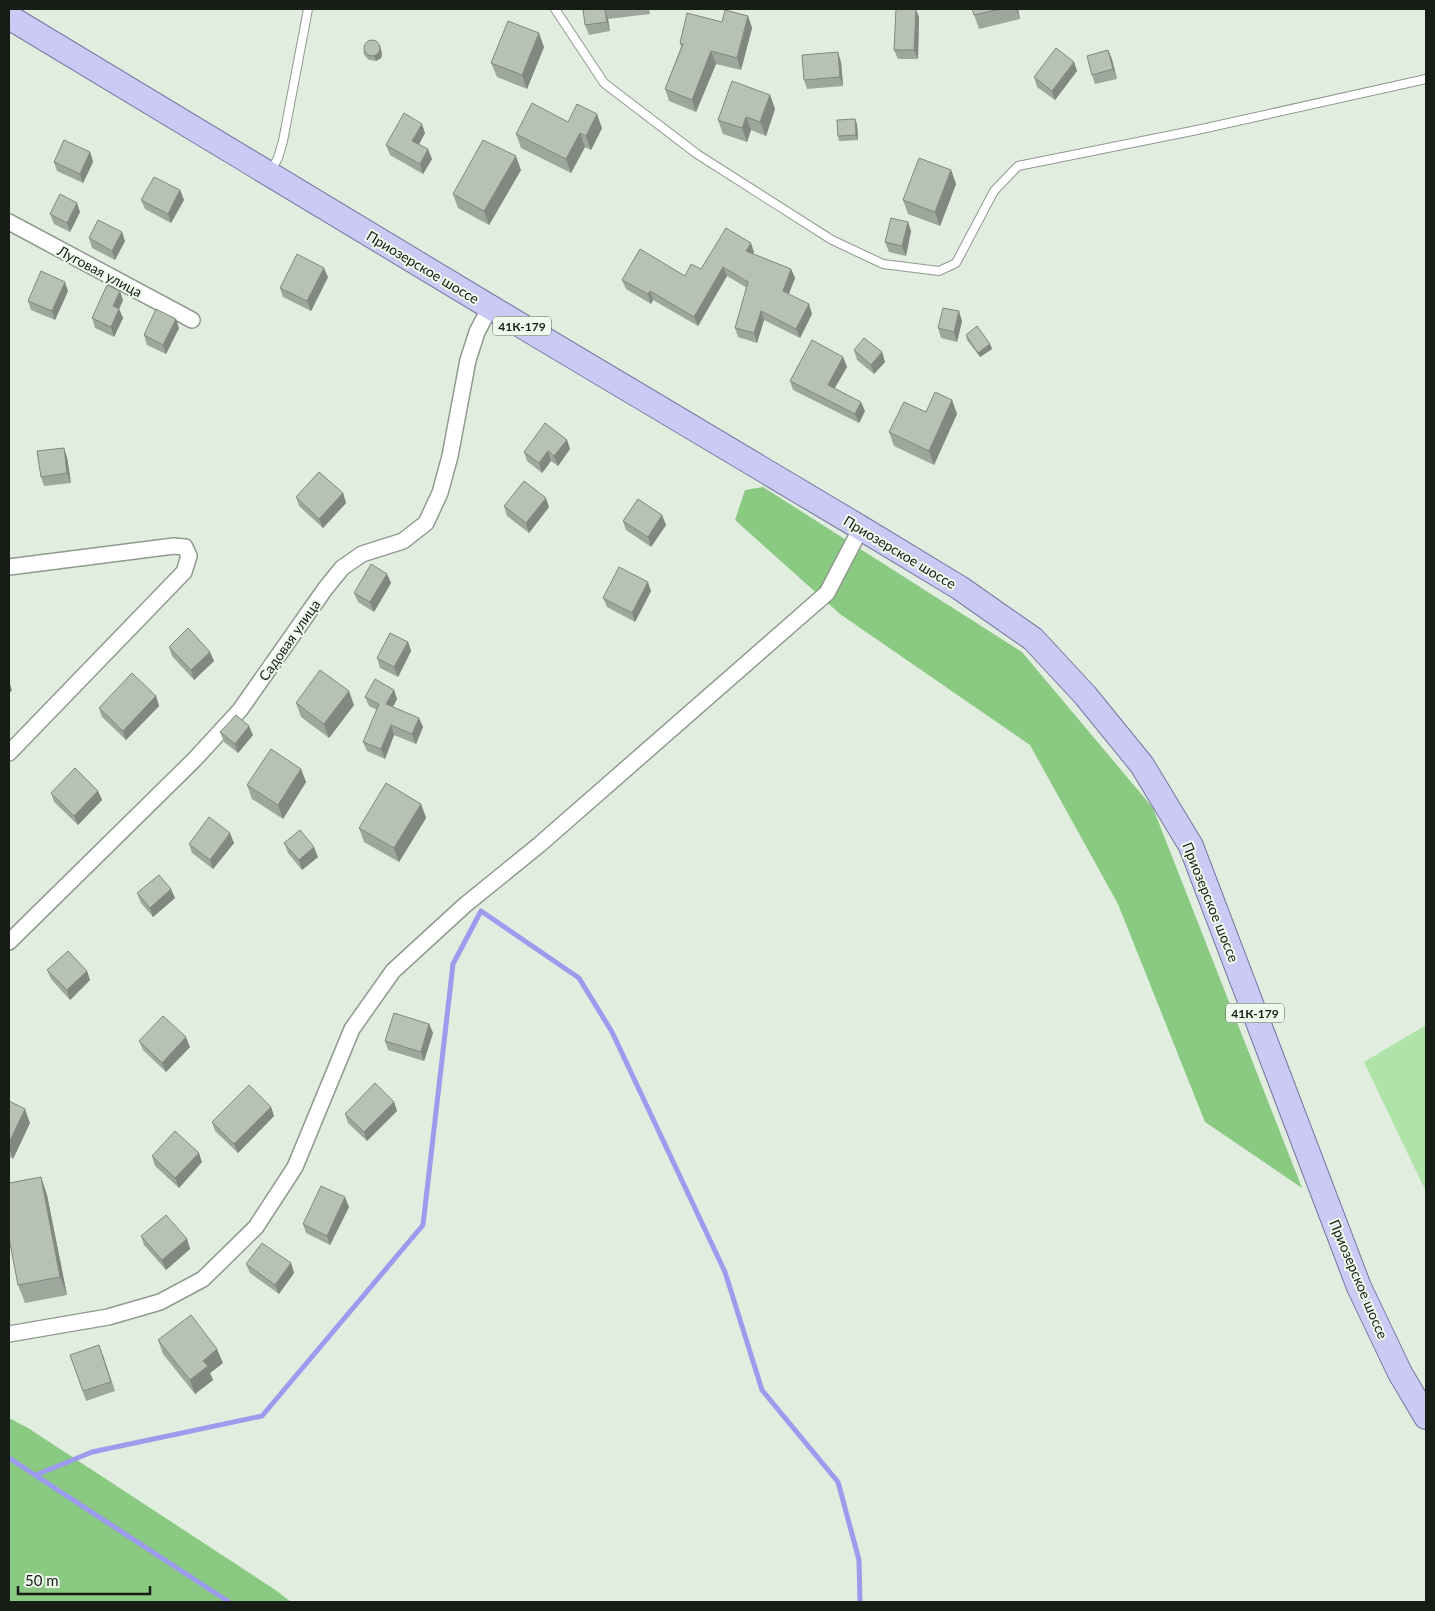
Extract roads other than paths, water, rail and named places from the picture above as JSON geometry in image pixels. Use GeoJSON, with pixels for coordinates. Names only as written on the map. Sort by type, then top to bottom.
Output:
{"type":"FeatureCollection","features":[{"type":"Feature","properties":{"kind":"main road","name":"Приозерское шоссе"},"geometry":{"type":"LineString","coordinates":[[9,17],[960,588],[1033,639],[1085,695],[1142,765],[1191,846],[1359,1286],[1400,1373],[1426,1417]]}},
{"type":"Feature","properties":{"kind":"street","name":"Луговая улица"},"geometry":{"type":"LineString","coordinates":[[9,222],[192,320]]}},
{"type":"Feature","properties":{"kind":"street","name":"Садовая улица"},"geometry":{"type":"LineString","coordinates":[[9,942],[194,760],[240,710],[319,597],[342,568],[362,554],[403,541],[426,523],[440,493],[450,456],[468,360],[477,332],[490,307]]}},
{"type":"Feature","properties":{"kind":"street"},"geometry":{"type":"LineString","coordinates":[[9,1334],[108,1317],[160,1302],[202,1279],[256,1227],[294,1167],[352,1029],[393,971],[465,905],[539,845],[827,593],[861,528]]}},
{"type":"Feature","properties":{"kind":"street"},"geometry":{"type":"LineString","coordinates":[[9,567],[174,546],[184,547],[189,556],[184,572],[9,753]]}},
{"type":"Feature","properties":{"kind":"lane"},"geometry":{"type":"LineString","coordinates":[[269,174],[278,158],[283,140],[308,9]]}},
{"type":"Feature","properties":{"kind":"lane"},"geometry":{"type":"LineString","coordinates":[[555,9],[604,84],[696,154],[832,240],[883,264],[938,271],[956,263],[994,190],[1018,166],[1197,130],[1426,79]]}},
{"type":"Feature","properties":{"kind":"waterway"},"geometry":{"type":"LineString","coordinates":[[36,1475],[92,1452],[262,1416],[423,1225],[453,964],[481,911],[579,978],[612,1032],[725,1272],[762,1390],[838,1482],[859,1560],[860,1602]]}},
{"type":"Feature","properties":{"kind":"waterway"},"geometry":{"type":"LineString","coordinates":[[9,1458],[229,1602]]}}]}
